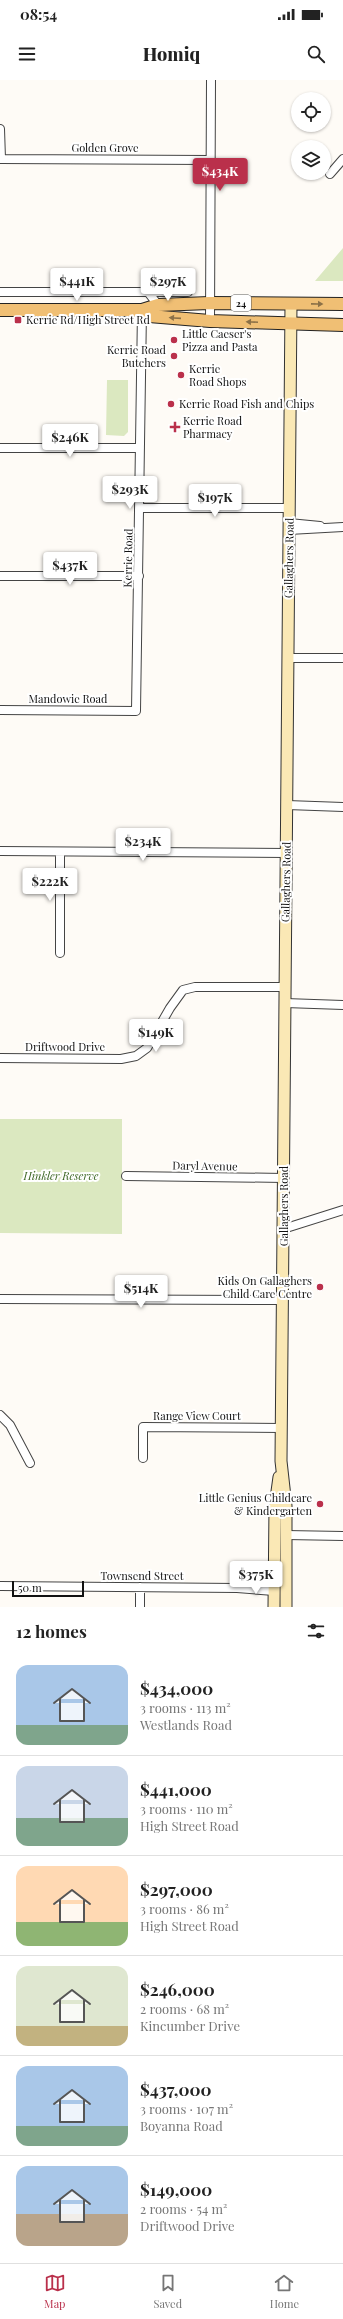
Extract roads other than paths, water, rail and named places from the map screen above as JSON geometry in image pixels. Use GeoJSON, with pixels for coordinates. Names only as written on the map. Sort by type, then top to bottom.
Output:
{"type":"FeatureCollection","features":[{"type":"Feature","properties":{"kind":"main road","name":"24"},"geometry":{"type":"LineString","coordinates":[[0,310],[142,310],[158,305],[209,303],[343,304]]}},
{"type":"Feature","properties":{"kind":"main road","name":"24"},"geometry":{"type":"LineString","coordinates":[[142,310],[149,316],[210,321],[343,325]]}},
{"type":"Feature","properties":{"kind":"street"},"geometry":{"type":"LineString","coordinates":[[210,321],[211,80]]}},
{"type":"Feature","properties":{"kind":"street"},"geometry":{"type":"LineString","coordinates":[[0,129],[0,159]]}},
{"type":"Feature","properties":{"kind":"street","name":"Golden Grove"},"geometry":{"type":"LineString","coordinates":[[0,159],[210,160]]}},
{"type":"Feature","properties":{"kind":"street"},"geometry":{"type":"LineString","coordinates":[[331,173],[343,159]]}},
{"type":"Feature","properties":{"kind":"street"},"geometry":{"type":"LineString","coordinates":[[0,292],[188,292]]}},
{"type":"Feature","properties":{"kind":"street"},"geometry":{"type":"LineString","coordinates":[[148,292],[158,305]]}},
{"type":"Feature","properties":{"kind":"street","name":"Gallaghers Road"},"geometry":{"type":"LineString","coordinates":[[286,1607],[286,1535],[281,1491],[281,1467],[291,304]]}},
{"type":"Feature","properties":{"kind":"street","name":"Kerrie Road"},"geometry":{"type":"LineString","coordinates":[[136,711],[142,310]]}},
{"type":"Feature","properties":{"kind":"street"},"geometry":{"type":"LineString","coordinates":[[0,448],[140,448]]}},
{"type":"Feature","properties":{"kind":"street"},"geometry":{"type":"LineString","coordinates":[[140,508],[290,508]]}},
{"type":"Feature","properties":{"kind":"street"},"geometry":{"type":"LineString","coordinates":[[289,527],[343,527]]}},
{"type":"Feature","properties":{"kind":"street"},"geometry":{"type":"LineString","coordinates":[[0,576],[139,576]]}},
{"type":"Feature","properties":{"kind":"street"},"geometry":{"type":"LineString","coordinates":[[288,658],[343,658]]}},
{"type":"Feature","properties":{"kind":"street","name":"Mandowie Road"},"geometry":{"type":"LineString","coordinates":[[0,710],[136,711]]}},
{"type":"Feature","properties":{"kind":"street"},"geometry":{"type":"LineString","coordinates":[[287,805],[343,807]]}},
{"type":"Feature","properties":{"kind":"street"},"geometry":{"type":"LineString","coordinates":[[0,851],[287,853]]}},
{"type":"Feature","properties":{"kind":"street"},"geometry":{"type":"LineString","coordinates":[[60,852],[60,953]]}},
{"type":"Feature","properties":{"kind":"street","name":"Driftwood Drive"},"geometry":{"type":"LineString","coordinates":[[0,1058],[121,1059],[136,1056],[147,1048],[170,1008],[183,990],[195,987],[285,987]]}},
{"type":"Feature","properties":{"kind":"street"},"geometry":{"type":"LineString","coordinates":[[285,1003],[343,1005]]}},
{"type":"Feature","properties":{"kind":"street","name":"Daryl Avenue"},"geometry":{"type":"LineString","coordinates":[[126,1176],[284,1178]]}},
{"type":"Feature","properties":{"kind":"street"},"geometry":{"type":"LineString","coordinates":[[283,1229],[343,1210]]}},
{"type":"Feature","properties":{"kind":"street"},"geometry":{"type":"LineString","coordinates":[[0,1299],[283,1300]]}},
{"type":"Feature","properties":{"kind":"street"},"geometry":{"type":"LineString","coordinates":[[0,1415],[10,1424],[30,1463]]}},
{"type":"Feature","properties":{"kind":"street","name":"Range View Court"},"geometry":{"type":"LineString","coordinates":[[143,1458],[143,1427],[282,1428]]}},
{"type":"Feature","properties":{"kind":"street","name":"Gallaghers Road"},"geometry":{"type":"LineString","coordinates":[[274,1607],[274,1535],[281,1491]]}},
{"type":"Feature","properties":{"kind":"street"},"geometry":{"type":"LineString","coordinates":[[274,1535],[343,1536]]}},
{"type":"Feature","properties":{"kind":"street","name":"Townsend Street"},"geometry":{"type":"LineString","coordinates":[[0,1586],[274,1588]]}},
{"type":"Feature","properties":{"kind":"street"},"geometry":{"type":"LineString","coordinates":[[140,1587],[140,1607]]}},
{"type":"Feature","properties":{"kind":"place","name":"Kerrie Rd/High Street Rd"},"geometry":{"type":"Point","coordinates":[18,320]}},
{"type":"Feature","properties":{"kind":"place","name":"Little Caeser's Pizza and Pasta"},"geometry":{"type":"Point","coordinates":[174,340]}},
{"type":"Feature","properties":{"kind":"place","name":"Kerrie Road Butchers"},"geometry":{"type":"Point","coordinates":[174,356]}},
{"type":"Feature","properties":{"kind":"place","name":"Kerrie Road Shops"},"geometry":{"type":"Point","coordinates":[181,375]}},
{"type":"Feature","properties":{"kind":"place","name":"Kerrie Road Fish and Chips"},"geometry":{"type":"Point","coordinates":[171,404]}},
{"type":"Feature","properties":{"kind":"place","name":"Kerrie Road Pharmacy"},"geometry":{"type":"Point","coordinates":[175,427]}},
{"type":"Feature","properties":{"kind":"place","name":"Kids On Gallaghers Child Care Centre"},"geometry":{"type":"Point","coordinates":[320,1287]}},
{"type":"Feature","properties":{"kind":"place","name":"Little Genius Childcare & Kindergarten"},"geometry":{"type":"Point","coordinates":[320,1504]}},
{"type":"Feature","properties":{"kind":"park label","name":"Hinkler Reserve"},"geometry":{"type":"Point","coordinates":[61,1176]}}]}
